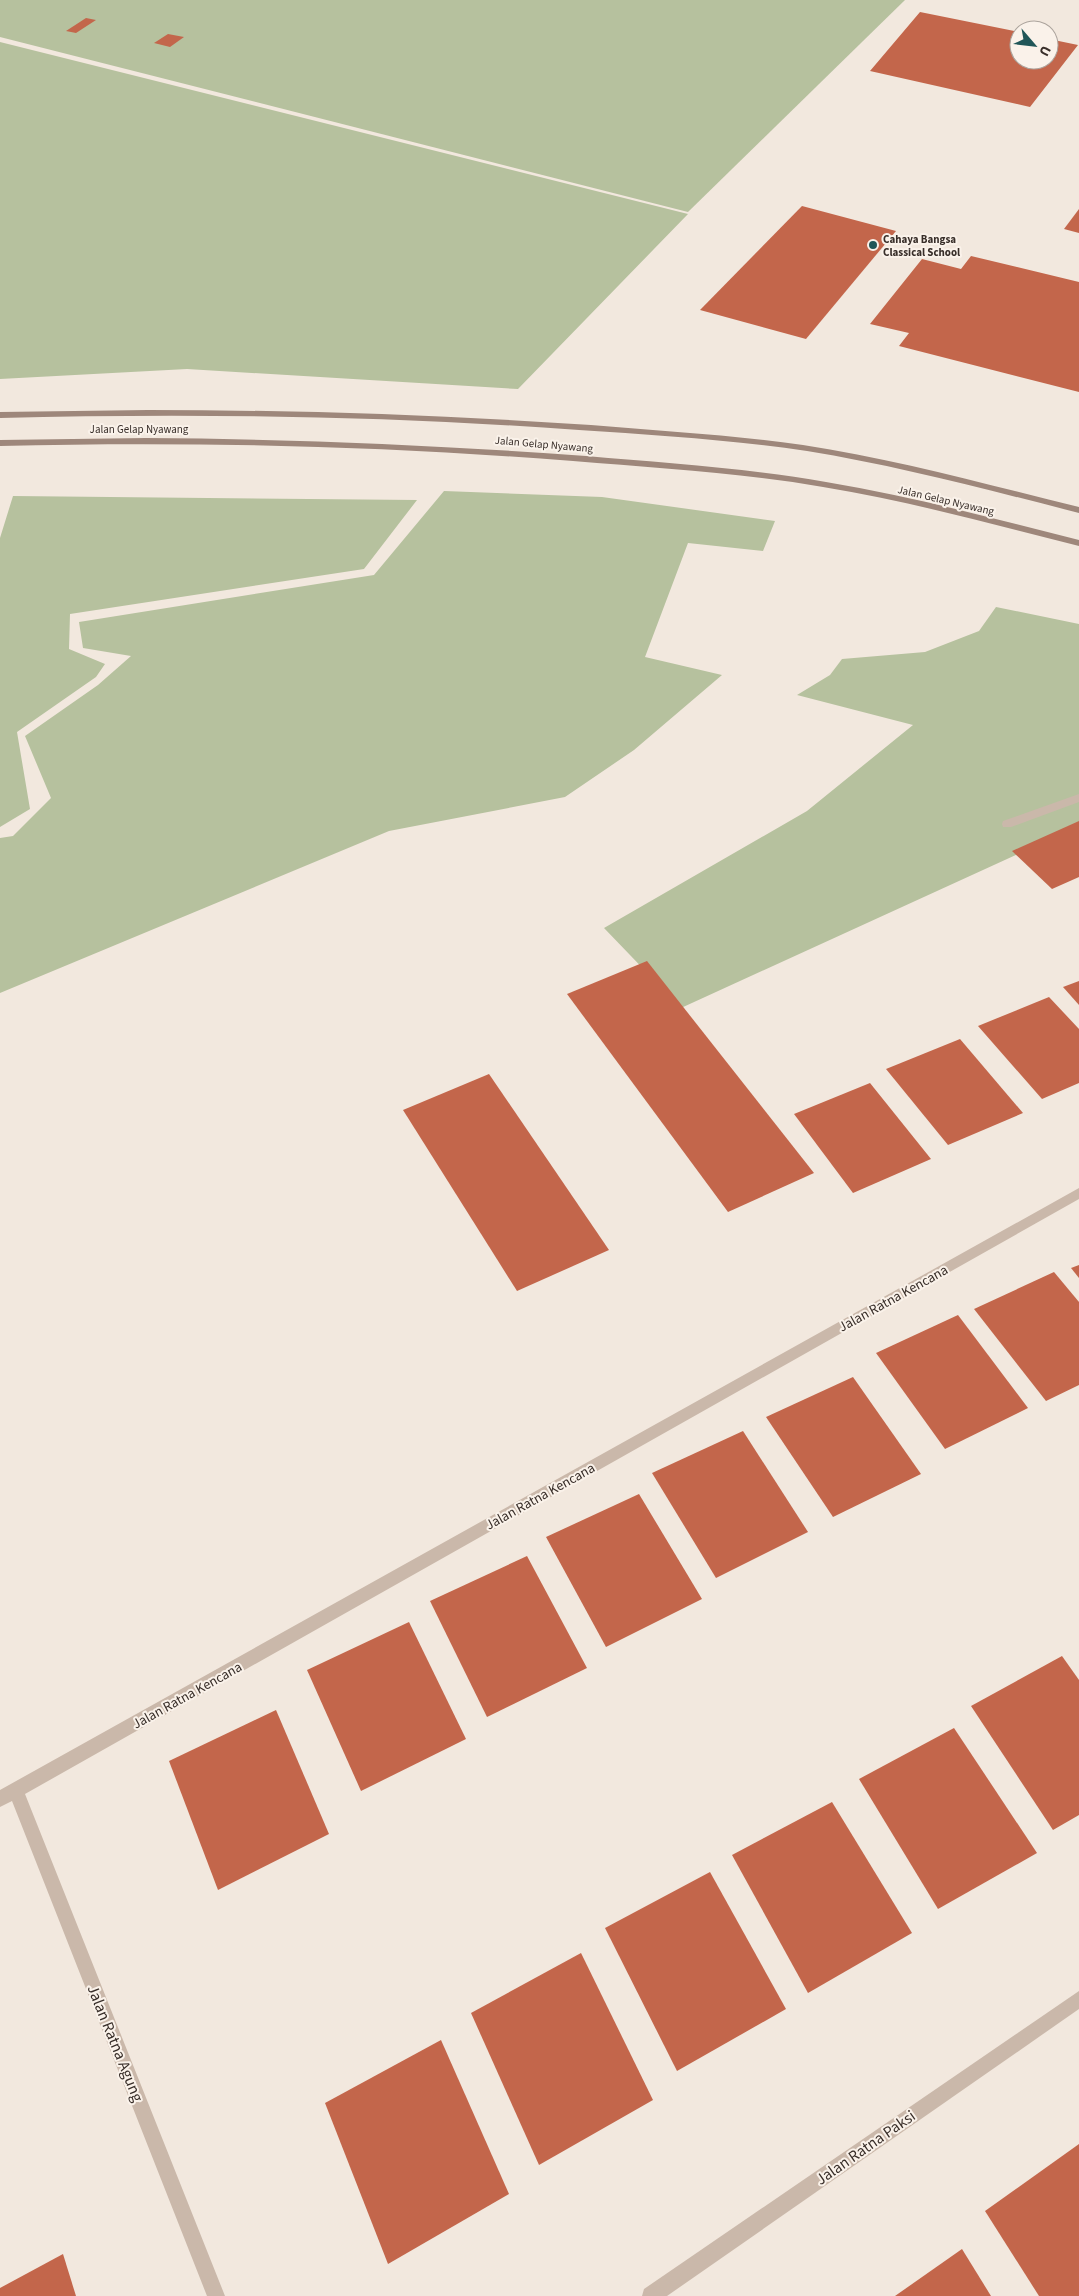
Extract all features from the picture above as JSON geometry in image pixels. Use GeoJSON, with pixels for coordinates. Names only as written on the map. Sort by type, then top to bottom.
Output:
{"type":"FeatureCollection","features":[{"type":"Feature","properties":{"kind":"street","name":"Jalan Gelap Nyawang"},"geometry":{"type":"LineString","coordinates":[[0,415],[115,412],[246,412],[469,418],[702,436],[834,453],[1079,510]]}},
{"type":"Feature","properties":{"kind":"street","name":"Jalan Gelap Nyawang"},"geometry":{"type":"LineString","coordinates":[[0,443],[130,439],[452,448],[682,467],[824,484],[947,510],[1079,543]]}},
{"type":"Feature","properties":{"kind":"street"},"geometry":{"type":"LineString","coordinates":[[1007,824],[1079,798]]}},
{"type":"Feature","properties":{"kind":"street","name":"Jalan Ratna Kencana"},"geometry":{"type":"LineString","coordinates":[[0,1799],[1079,1193]]}},
{"type":"Feature","properties":{"kind":"street","name":"Jalan Ratna Agung"},"geometry":{"type":"LineString","coordinates":[[16,1790],[216,2296]]}},
{"type":"Feature","properties":{"kind":"street","name":"Jalan Ratna Paksi"},"geometry":{"type":"LineString","coordinates":[[651,2296],[1079,1998]]}},
{"type":"Feature","properties":{"kind":"green space"},"geometry":{"type":"Polygon","coordinates":[[[0,0],[905,0],[688,212],[0,37],[0,0]]]}},
{"type":"Feature","properties":{"kind":"green space"},"geometry":{"type":"Polygon","coordinates":[[[0,42],[688,214],[518,389],[187,369],[0,379],[0,42]]]}},
{"type":"Feature","properties":{"kind":"green space"},"geometry":{"type":"Polygon","coordinates":[[[444,491],[602,497],[775,521],[763,551],[688,543],[645,657],[722,675],[634,750],[565,797],[389,831],[0,993],[0,838],[13,836],[51,798],[25,736],[98,685],[131,656],[83,648],[79,622],[374,575],[444,491]]]}},
{"type":"Feature","properties":{"kind":"green space"},"geometry":{"type":"Polygon","coordinates":[[[13,496],[417,500],[364,569],[70,614],[69,649],[105,664],[96,677],[17,732],[30,809],[0,827],[0,538],[13,496]]]}},
{"type":"Feature","properties":{"kind":"green space"},"geometry":{"type":"Polygon","coordinates":[[[996,607],[1079,624],[1079,826],[681,1008],[604,928],[807,811],[913,725],[797,695],[830,675],[842,659],[925,652],[979,631],[996,607]]]}},
{"type":"Feature","properties":{"kind":"building"},"geometry":{"type":"Polygon","coordinates":[[[920,12],[1009,30],[1009,70],[1059,70],[1030,107],[870,71],[920,12]]]}},
{"type":"Feature","properties":{"kind":"building"},"geometry":{"type":"Polygon","coordinates":[[[86,18],[96,20],[76,33],[66,31],[86,18]]]}},
{"type":"Feature","properties":{"kind":"building"},"geometry":{"type":"Polygon","coordinates":[[[168,34],[184,37],[170,47],[154,43],[168,34]]]}},
{"type":"Feature","properties":{"kind":"building"},"geometry":{"type":"Polygon","coordinates":[[[1059,41],[1078,45],[1059,70],[1059,41]]]}},
{"type":"Feature","properties":{"kind":"building"},"geometry":{"type":"Polygon","coordinates":[[[802,206],[896,231],[806,339],[700,310],[802,206]]]}},
{"type":"Feature","properties":{"kind":"building"},"geometry":{"type":"Polygon","coordinates":[[[1079,209],[1079,233],[1064,229],[1079,209]]]}},
{"type":"Feature","properties":{"kind":"building"},"geometry":{"type":"Polygon","coordinates":[[[971,256],[1079,282],[1079,392],[899,346],[909,333],[870,324],[922,259],[961,269],[971,256]]]}},
{"type":"Feature","properties":{"kind":"building"},"geometry":{"type":"Polygon","coordinates":[[[1079,821],[1079,877],[1052,889],[1012,851],[1079,821]]]}},
{"type":"Feature","properties":{"kind":"building"},"geometry":{"type":"Polygon","coordinates":[[[647,961],[814,1173],[728,1212],[567,994],[647,961]]]}},
{"type":"Feature","properties":{"kind":"building"},"geometry":{"type":"Polygon","coordinates":[[[1079,981],[1079,1005],[1063,987],[1079,981]]]}},
{"type":"Feature","properties":{"kind":"building"},"geometry":{"type":"Polygon","coordinates":[[[1049,997],[1079,1029],[1079,1083],[1042,1099],[978,1026],[1049,997]]]}},
{"type":"Feature","properties":{"kind":"building"},"geometry":{"type":"Polygon","coordinates":[[[960,1039],[1023,1113],[948,1145],[886,1069],[960,1039]]]}},
{"type":"Feature","properties":{"kind":"building"},"geometry":{"type":"Polygon","coordinates":[[[489,1074],[609,1250],[517,1291],[403,1110],[489,1074]]]}},
{"type":"Feature","properties":{"kind":"building"},"geometry":{"type":"Polygon","coordinates":[[[870,1083],[931,1159],[853,1193],[794,1114],[870,1083]]]}},
{"type":"Feature","properties":{"kind":"building"},"geometry":{"type":"Polygon","coordinates":[[[1079,1265],[1079,1278],[1071,1268],[1079,1265]]]}},
{"type":"Feature","properties":{"kind":"building"},"geometry":{"type":"Polygon","coordinates":[[[1054,1272],[1079,1302],[1079,1385],[1046,1401],[974,1309],[1054,1272]]]}},
{"type":"Feature","properties":{"kind":"building"},"geometry":{"type":"Polygon","coordinates":[[[958,1315],[1028,1408],[945,1449],[876,1353],[958,1315]]]}},
{"type":"Feature","properties":{"kind":"building"},"geometry":{"type":"Polygon","coordinates":[[[853,1377],[921,1474],[833,1517],[766,1417],[853,1377]]]}},
{"type":"Feature","properties":{"kind":"building"},"geometry":{"type":"Polygon","coordinates":[[[743,1431],[808,1532],[716,1578],[652,1473],[743,1431]]]}},
{"type":"Feature","properties":{"kind":"building"},"geometry":{"type":"Polygon","coordinates":[[[639,1494],[702,1599],[606,1647],[546,1537],[639,1494]]]}},
{"type":"Feature","properties":{"kind":"building"},"geometry":{"type":"Polygon","coordinates":[[[527,1556],[587,1668],[487,1717],[430,1601],[527,1556]]]}},
{"type":"Feature","properties":{"kind":"building"},"geometry":{"type":"Polygon","coordinates":[[[409,1622],[466,1739],[361,1791],[307,1670],[409,1622]]]}},
{"type":"Feature","properties":{"kind":"building"},"geometry":{"type":"Polygon","coordinates":[[[1062,1656],[1079,1680],[1079,1815],[1053,1830],[971,1706],[1062,1656]]]}},
{"type":"Feature","properties":{"kind":"building"},"geometry":{"type":"Polygon","coordinates":[[[276,1710],[329,1834],[218,1890],[169,1761],[276,1710]]]}},
{"type":"Feature","properties":{"kind":"building"},"geometry":{"type":"Polygon","coordinates":[[[954,1728],[1037,1853],[938,1909],[859,1779],[954,1728]]]}},
{"type":"Feature","properties":{"kind":"building"},"geometry":{"type":"Polygon","coordinates":[[[832,1802],[912,1933],[808,1993],[732,1855],[832,1802]]]}},
{"type":"Feature","properties":{"kind":"building"},"geometry":{"type":"Polygon","coordinates":[[[710,1872],[786,2009],[677,2071],[605,1928],[710,1872]]]}},
{"type":"Feature","properties":{"kind":"building"},"geometry":{"type":"Polygon","coordinates":[[[581,1953],[653,2100],[539,2165],[471,2013],[581,1953]]]}},
{"type":"Feature","properties":{"kind":"building"},"geometry":{"type":"Polygon","coordinates":[[[441,2040],[509,2194],[388,2264],[325,2103],[441,2040]]]}},
{"type":"Feature","properties":{"kind":"building"},"geometry":{"type":"Polygon","coordinates":[[[1079,2144],[1079,2296],[1039,2296],[985,2211],[1079,2144]]]}},
{"type":"Feature","properties":{"kind":"building"},"geometry":{"type":"Polygon","coordinates":[[[962,2249],[991,2296],[895,2296],[962,2249]]]}},
{"type":"Feature","properties":{"kind":"building"},"geometry":{"type":"Polygon","coordinates":[[[63,2254],[76,2296],[0,2296],[0,2288],[63,2254]]]}},
{"type":"Feature","properties":{"kind":"place","name":"Cahaya Bangsa Classical School"},"geometry":{"type":"Point","coordinates":[873,245]}}]}
